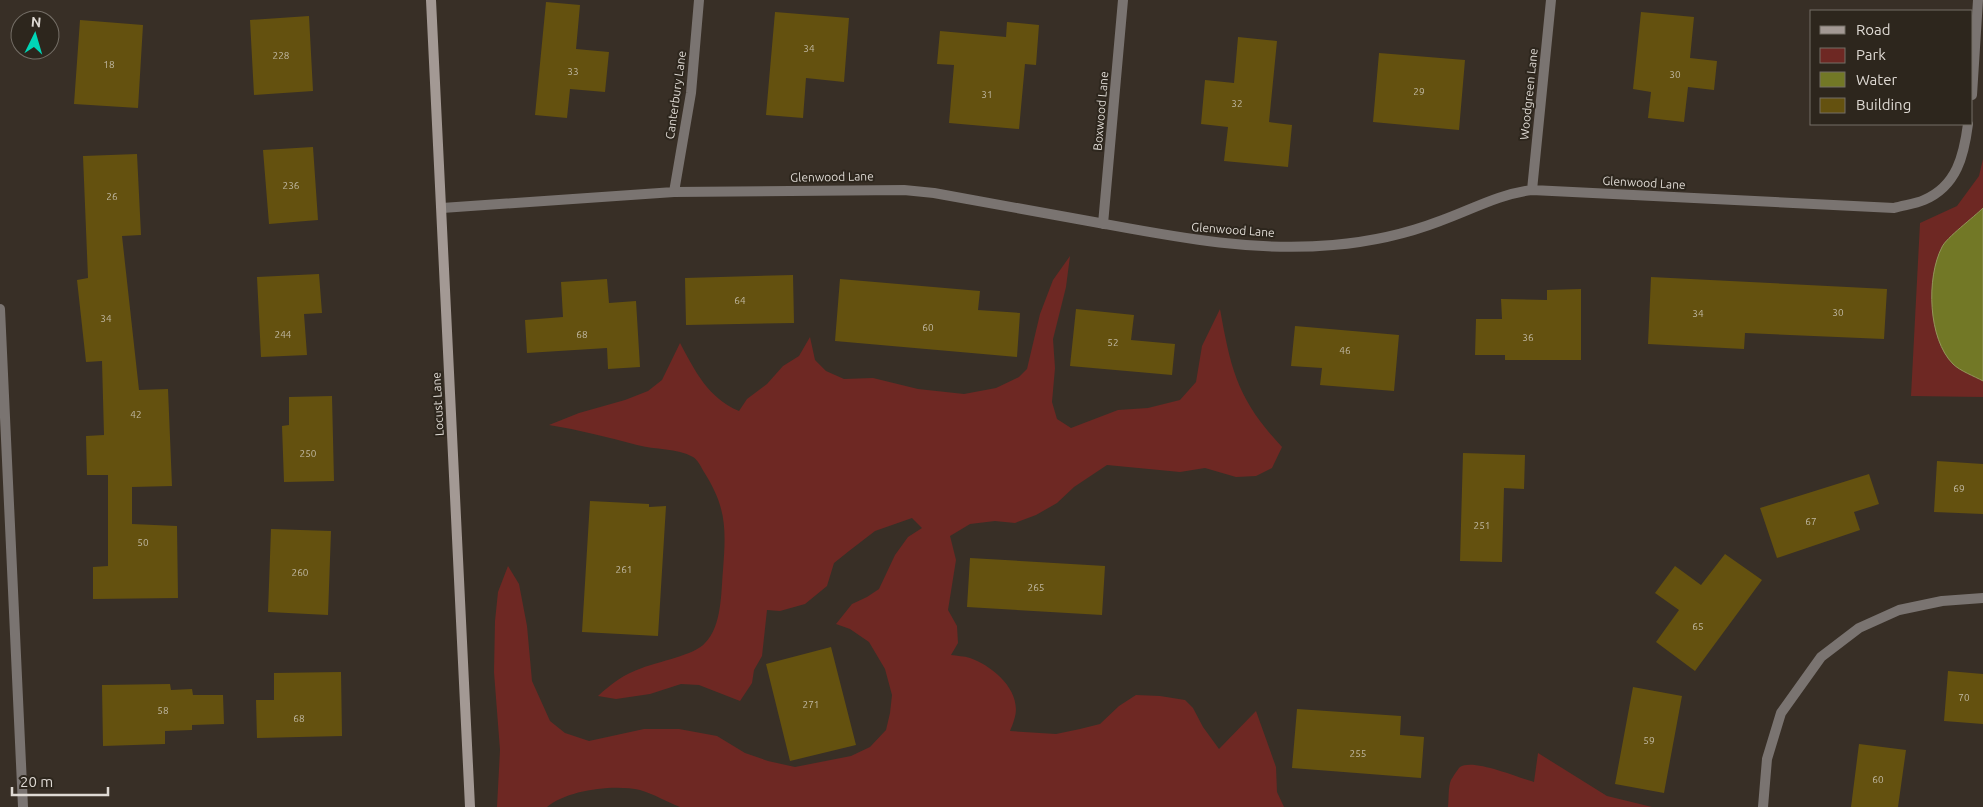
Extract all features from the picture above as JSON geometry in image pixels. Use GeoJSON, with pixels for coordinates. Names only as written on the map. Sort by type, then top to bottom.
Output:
{"type":"FeatureCollection","features":[{"type":"Feature","properties":{"kind":"street","name":"Locust Lane"},"geometry":{"type":"LineString","coordinates":[[430,0],[442,208],[470,807]]}},
{"type":"Feature","properties":{"kind":"street","name":"Canterbury Lane"},"geometry":{"type":"LineString","coordinates":[[674,192],[691,93],[699,0]]}},
{"type":"Feature","properties":{"kind":"street","name":"Boxwood Lane"},"geometry":{"type":"LineString","coordinates":[[1103,224],[1123,0]]}},
{"type":"Feature","properties":{"kind":"street","name":"Woodgreen Lane"},"geometry":{"type":"LineString","coordinates":[[1532,190],[1552,0]]}},
{"type":"Feature","properties":{"kind":"street"},"geometry":{"type":"LineString","coordinates":[[1973,79],[1978,0]]}},
{"type":"Feature","properties":{"kind":"street","name":"Glenwood Lane"},"geometry":{"type":"LineString","coordinates":[[442,208],[674,192],[904,190],[934,193],[1191,240],[1248,246],[1333,245],[1383,238],[1440,222],[1481,203],[1514,192],[1532,190],[1894,208],[1924,200],[1939,191],[1957,172],[1964,153],[1968,125]]}},
{"type":"Feature","properties":{"kind":"street"},"geometry":{"type":"LineString","coordinates":[[0,309],[23,807]]}},
{"type":"Feature","properties":{"kind":"street"},"geometry":{"type":"LineString","coordinates":[[1762,807],[1767,759],[1781,713],[1821,657],[1859,628],[1899,610],[1942,600],[1983,598]]}},
{"type":"Feature","properties":{"kind":"street"},"geometry":{"type":"LineString","coordinates":[[463,807],[470,807]]}},
{"type":"Feature","properties":{"kind":"green space"},"geometry":{"type":"Polygon","coordinates":[[[1983,159],[1983,397],[1911,396],[1920,223],[1957,206],[1979,176],[1983,159]]]}},
{"type":"Feature","properties":{"kind":"green space"},"geometry":{"type":"Polygon","coordinates":[[[1070,256],[1066,287],[1053,339],[1055,368],[1052,402],[1057,419],[1071,428],[1118,410],[1148,408],[1180,400],[1196,382],[1202,346],[1220,309],[1228,350],[1239,384],[1255,414],[1282,447],[1272,468],[1256,476],[1236,477],[1205,468],[1180,472],[1107,465],[1074,487],[1057,503],[1036,515],[1015,523],[995,521],[970,524],[950,536],[956,560],[948,610],[957,626],[958,643],[951,655],[968,657],[988,667],[1011,690],[1016,710],[1010,731],[1056,734],[1080,729],[1100,724],[1119,706],[1136,695],[1160,696],[1185,700],[1193,708],[1203,727],[1219,749],[1256,711],[1276,767],[1277,792],[1284,807],[680,807],[640,790],[604,788],[566,796],[547,807],[497,807],[500,750],[494,672],[495,621],[498,592],[508,566],[519,584],[527,626],[532,681],[550,721],[565,733],[589,741],[644,729],[679,729],[717,736],[745,753],[768,761],[795,767],[851,756],[870,747],[886,730],[892,695],[885,669],[869,642],[850,629],[836,624],[852,604],[879,589],[895,555],[908,537],[922,528],[912,518],[875,531],[834,563],[827,586],[805,604],[780,611],[767,610],[762,656],[754,670],[752,683],[740,701],[699,685],[681,684],[650,694],[616,699],[598,696],[613,683],[629,673],[693,651],[705,643],[711,636],[718,618],[721,599],[725,543],[721,508],[712,485],[699,464],[693,457],[687,454],[644,447],[549,425],[579,413],[625,400],[648,391],[662,380],[680,343],[704,383],[719,399],[739,411],[747,399],[767,384],[783,366],[799,356],[810,337],[815,360],[826,371],[844,379],[873,378],[918,389],[964,394],[996,388],[1019,377],[1027,369],[1040,314],[1053,280],[1070,256]]]}},
{"type":"Feature","properties":{"kind":"green space"},"geometry":{"type":"Polygon","coordinates":[[[1538,753],[1607,796],[1652,807],[1448,807],[1450,783],[1460,767],[1475,765],[1485,767],[1534,782],[1538,753]]]}},
{"type":"Feature","properties":{"kind":"water"},"geometry":{"type":"Polygon","coordinates":[[[1983,208],[1983,381],[1956,367],[1945,353],[1938,340],[1934,324],[1932,291],[1933,275],[1942,247],[1954,233],[1983,208]]]}},
{"type":"Feature","properties":{"kind":"building"},"geometry":{"type":"Polygon","coordinates":[[[546,2],[580,5],[576,49],[609,52],[605,92],[570,89],[567,118],[535,115],[546,2]]]}},
{"type":"Feature","properties":{"kind":"building"},"geometry":{"type":"Polygon","coordinates":[[[775,12],[849,18],[844,82],[806,78],[803,118],[766,115],[775,12]]]}},
{"type":"Feature","properties":{"kind":"building"},"geometry":{"type":"Polygon","coordinates":[[[1641,12],[1694,17],[1690,58],[1717,61],[1714,90],[1688,87],[1684,122],[1648,118],[1651,92],[1633,89],[1641,12]]]}},
{"type":"Feature","properties":{"kind":"building"},"geometry":{"type":"Polygon","coordinates":[[[309,16],[313,91],[254,95],[250,20],[309,16]]]}},
{"type":"Feature","properties":{"kind":"building"},"geometry":{"type":"Polygon","coordinates":[[[80,20],[143,25],[138,108],[74,104],[80,20]]]}},
{"type":"Feature","properties":{"kind":"building"},"geometry":{"type":"Polygon","coordinates":[[[1007,22],[1039,25],[1036,65],[1025,64],[1019,129],[949,123],[954,65],[937,64],[940,31],[1006,37],[1007,22]]]}},
{"type":"Feature","properties":{"kind":"building"},"geometry":{"type":"Polygon","coordinates":[[[1238,37],[1277,41],[1269,122],[1292,125],[1288,167],[1224,161],[1228,127],[1201,124],[1205,80],[1234,83],[1238,37]]]}},
{"type":"Feature","properties":{"kind":"building"},"geometry":{"type":"Polygon","coordinates":[[[1379,53],[1465,60],[1459,130],[1373,122],[1379,53]]]}},
{"type":"Feature","properties":{"kind":"building"},"geometry":{"type":"Polygon","coordinates":[[[313,147],[318,220],[269,224],[263,150],[313,147]]]}},
{"type":"Feature","properties":{"kind":"building"},"geometry":{"type":"Polygon","coordinates":[[[137,154],[141,235],[122,236],[139,390],[168,389],[172,486],[132,487],[132,524],[177,526],[178,598],[93,599],[93,567],[108,566],[108,475],[87,475],[86,436],[104,435],[102,361],[86,362],[77,280],[88,278],[83,156],[137,154]]]}},
{"type":"Feature","properties":{"kind":"building"},"geometry":{"type":"Polygon","coordinates":[[[319,274],[322,313],[304,314],[307,355],[261,357],[257,277],[319,274]]]}},
{"type":"Feature","properties":{"kind":"building"},"geometry":{"type":"Polygon","coordinates":[[[793,275],[794,323],[686,325],[685,278],[793,275]]]}},
{"type":"Feature","properties":{"kind":"building"},"geometry":{"type":"Polygon","coordinates":[[[1651,277],[1887,289],[1884,339],[1745,333],[1744,349],[1648,344],[1651,277]]]}},
{"type":"Feature","properties":{"kind":"building"},"geometry":{"type":"Polygon","coordinates":[[[607,279],[609,303],[636,301],[640,367],[608,369],[607,348],[527,353],[525,320],[563,317],[561,282],[607,279]]]}},
{"type":"Feature","properties":{"kind":"building"},"geometry":{"type":"Polygon","coordinates":[[[840,279],[980,291],[978,310],[1020,313],[1017,357],[835,341],[840,279]]]}},
{"type":"Feature","properties":{"kind":"building"},"geometry":{"type":"Polygon","coordinates":[[[1581,289],[1581,360],[1505,360],[1505,355],[1475,355],[1476,319],[1502,319],[1501,299],[1547,300],[1547,290],[1581,289]]]}},
{"type":"Feature","properties":{"kind":"building"},"geometry":{"type":"Polygon","coordinates":[[[1076,309],[1134,315],[1131,340],[1175,344],[1172,375],[1070,366],[1076,309]]]}},
{"type":"Feature","properties":{"kind":"building"},"geometry":{"type":"Polygon","coordinates":[[[1295,326],[1399,335],[1394,391],[1320,385],[1322,368],[1291,366],[1295,326]]]}},
{"type":"Feature","properties":{"kind":"building"},"geometry":{"type":"Polygon","coordinates":[[[332,396],[334,481],[284,482],[282,426],[289,425],[289,397],[332,396]]]}},
{"type":"Feature","properties":{"kind":"building"},"geometry":{"type":"Polygon","coordinates":[[[1463,453],[1525,455],[1524,489],[1504,488],[1502,562],[1460,561],[1463,453]]]}},
{"type":"Feature","properties":{"kind":"building"},"geometry":{"type":"Polygon","coordinates":[[[1937,461],[1983,464],[1983,514],[1934,512],[1937,461]]]}},
{"type":"Feature","properties":{"kind":"building"},"geometry":{"type":"Polygon","coordinates":[[[1869,474],[1879,504],[1854,512],[1860,530],[1777,558],[1760,508],[1869,474]]]}},
{"type":"Feature","properties":{"kind":"building"},"geometry":{"type":"Polygon","coordinates":[[[590,501],[649,504],[649,507],[666,506],[658,636],[582,632],[590,501]]]}},
{"type":"Feature","properties":{"kind":"building"},"geometry":{"type":"Polygon","coordinates":[[[271,529],[331,531],[328,615],[268,612],[271,529]]]}},
{"type":"Feature","properties":{"kind":"building"},"geometry":{"type":"Polygon","coordinates":[[[1725,554],[1762,580],[1695,671],[1656,642],[1679,610],[1655,593],[1675,566],[1701,585],[1725,554]]]}},
{"type":"Feature","properties":{"kind":"building"},"geometry":{"type":"Polygon","coordinates":[[[970,558],[1105,566],[1102,615],[967,607],[970,558]]]}},
{"type":"Feature","properties":{"kind":"building"},"geometry":{"type":"Polygon","coordinates":[[[831,647],[856,745],[790,761],[766,664],[831,647]]]}},
{"type":"Feature","properties":{"kind":"building"},"geometry":{"type":"Polygon","coordinates":[[[1948,671],[1983,674],[1983,724],[1944,721],[1948,671]]]}},
{"type":"Feature","properties":{"kind":"building"},"geometry":{"type":"Polygon","coordinates":[[[341,672],[342,736],[257,738],[256,700],[274,700],[274,673],[341,672]]]}},
{"type":"Feature","properties":{"kind":"building"},"geometry":{"type":"Polygon","coordinates":[[[170,684],[171,690],[192,689],[193,695],[223,695],[224,724],[192,725],[192,730],[165,731],[165,744],[103,746],[102,685],[170,684]]]}},
{"type":"Feature","properties":{"kind":"building"},"geometry":{"type":"Polygon","coordinates":[[[1633,687],[1682,696],[1664,793],[1615,784],[1633,687]]]}},
{"type":"Feature","properties":{"kind":"building"},"geometry":{"type":"Polygon","coordinates":[[[1297,709],[1401,716],[1400,735],[1424,737],[1421,778],[1292,768],[1297,709]]]}},
{"type":"Feature","properties":{"kind":"building"},"geometry":{"type":"Polygon","coordinates":[[[1859,744],[1906,750],[1898,807],[1851,807],[1859,744]]]}}]}
